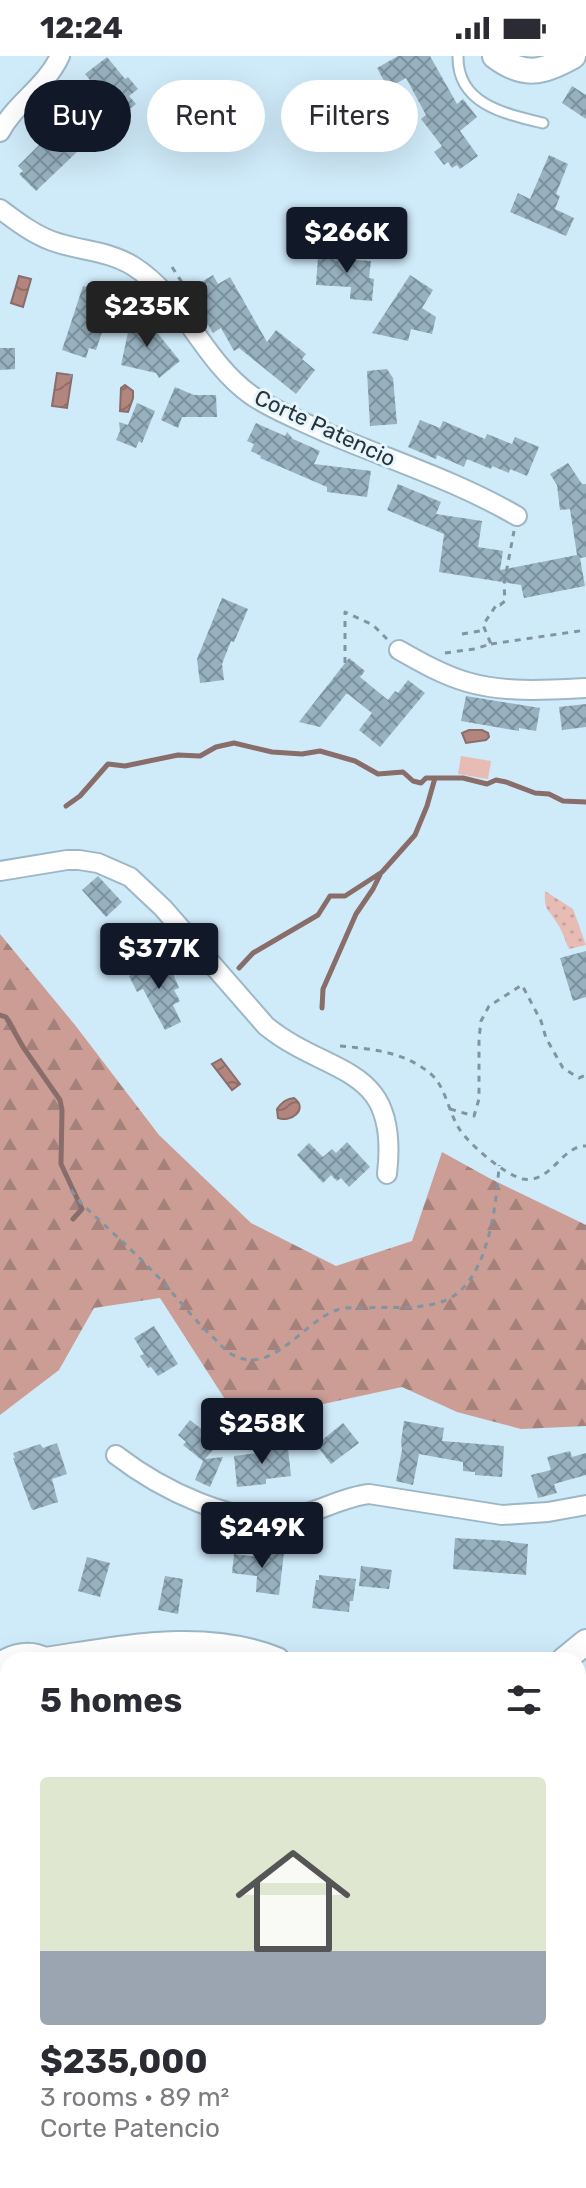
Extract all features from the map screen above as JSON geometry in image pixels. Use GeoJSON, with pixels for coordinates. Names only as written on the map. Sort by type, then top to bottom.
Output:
{"type":"FeatureCollection","features":[{"type":"Feature","properties":{"kind":"street"},"geometry":{"type":"LineString","coordinates":[[0,132],[12,114],[43,84],[60,56]]}},
{"type":"Feature","properties":{"kind":"street"},"geometry":{"type":"LineString","coordinates":[[495,56],[511,67],[530,72],[545,70],[573,56]]}},
{"type":"Feature","properties":{"kind":"street","name":"Corte Patencio"},"geometry":{"type":"LineString","coordinates":[[0,209],[51,240],[116,256],[150,278],[164,292],[217,364],[260,401],[311,426],[481,497],[517,516]]}},
{"type":"Feature","properties":{"kind":"street"},"geometry":{"type":"LineString","coordinates":[[399,650],[469,683],[530,689],[586,688]]}},
{"type":"Feature","properties":{"kind":"street"},"geometry":{"type":"LineString","coordinates":[[0,871],[79,860],[98,863],[130,877],[163,908],[266,1026],[284,1039],[353,1074],[368,1088],[385,1114],[389,1152],[387,1174]]}},
{"type":"Feature","properties":{"kind":"street"},"geometry":{"type":"LineString","coordinates":[[116,1455],[151,1479],[192,1498],[236,1514],[261,1519],[296,1516],[352,1496],[369,1494],[502,1515],[548,1512],[586,1505]]}},
{"type":"Feature","properties":{"kind":"street"},"geometry":{"type":"LineString","coordinates":[[104,1652],[196,1644],[252,1652]]}},
{"type":"Feature","properties":{"kind":"lane"},"geometry":{"type":"LineString","coordinates":[[458,56],[461,76],[478,101],[543,123]]}},
{"type":"Feature","properties":{"kind":"path"},"geometry":{"type":"LineString","coordinates":[[491,644],[483,625],[497,604],[505,601],[504,584],[517,516]]}},
{"type":"Feature","properties":{"kind":"path"},"geometry":{"type":"LineString","coordinates":[[345,663],[345,612],[373,625],[399,650]]}},
{"type":"Feature","properties":{"kind":"path"},"geometry":{"type":"LineString","coordinates":[[462,634],[485,630]]}},
{"type":"Feature","properties":{"kind":"path"},"geometry":{"type":"LineString","coordinates":[[455,651],[586,630]]}},
{"type":"Feature","properties":{"kind":"path"},"geometry":{"type":"LineString","coordinates":[[450,1109],[474,1116],[479,1099],[481,1021],[489,1006],[522,985],[563,1068],[579,1078],[586,1075]]}},
{"type":"Feature","properties":{"kind":"path"},"geometry":{"type":"LineString","coordinates":[[334,1046],[393,1053],[416,1062],[435,1078],[461,1130],[509,1174],[526,1180],[549,1171],[569,1152],[586,1146]]}},
{"type":"Feature","properties":{"kind":"path"},"geometry":{"type":"LineString","coordinates":[[71,1190],[159,1279],[198,1324],[230,1353],[247,1359],[279,1351],[308,1327],[338,1309],[428,1306],[459,1292],[472,1277],[486,1240],[497,1193],[499,1165]]}},
{"type":"Feature","properties":{"kind":"shaded area"},"geometry":{"type":"Polygon","coordinates":[[[461,756],[491,761],[488,779],[458,774],[461,756]]]}},
{"type":"Feature","properties":{"kind":"shaded area"},"geometry":{"type":"Polygon","coordinates":[[[545,891],[573,909],[586,945],[569,949],[546,906],[545,891]]]}},
{"type":"Feature","properties":{"kind":"green space"},"geometry":{"type":"Polygon","coordinates":[[[0,934],[159,1135],[251,1223],[336,1266],[412,1241],[442,1152],[586,1225],[586,1426],[521,1429],[457,1412],[402,1387],[263,1417],[230,1407],[160,1298],[94,1308],[59,1370],[0,1415],[0,934]]]}},
{"type":"Feature","properties":{"kind":"water"},"geometry":{"type":"Polygon","coordinates":[[[19,276],[31,279],[23,307],[11,303],[19,276]]]}},
{"type":"Feature","properties":{"kind":"water"},"geometry":{"type":"Polygon","coordinates":[[[57,373],[72,375],[67,408],[52,406],[57,373]]]}},
{"type":"Feature","properties":{"kind":"water"},"geometry":{"type":"Polygon","coordinates":[[[125,385],[133,391],[128,412],[120,411],[121,388],[125,385]]]}},
{"type":"Feature","properties":{"kind":"water"},"geometry":{"type":"Polygon","coordinates":[[[482,730],[489,737],[466,743],[462,733],[482,730]]]}},
{"type":"Feature","properties":{"kind":"water"},"geometry":{"type":"Polygon","coordinates":[[[221,1059],[240,1084],[232,1090],[212,1064],[221,1059]]]}},
{"type":"Feature","properties":{"kind":"water"},"geometry":{"type":"Polygon","coordinates":[[[294,1098],[300,1106],[296,1114],[288,1119],[278,1118],[277,1109],[286,1100],[294,1098]]]}},
{"type":"Feature","properties":{"kind":"building"},"geometry":{"type":"Polygon","coordinates":[[[398,56],[430,56],[457,104],[463,99],[477,117],[460,131],[478,156],[460,169],[457,165],[452,168],[448,162],[444,165],[434,152],[442,146],[421,119],[426,115],[418,100],[418,80],[384,80],[377,68],[398,56]]]}},
{"type":"Feature","properties":{"kind":"building"},"geometry":{"type":"Polygon","coordinates":[[[107,57],[125,79],[128,77],[130,80],[90,80],[85,74],[107,57]]]}},
{"type":"Feature","properties":{"kind":"building"},"geometry":{"type":"Polygon","coordinates":[[[131,81],[138,89],[131,94],[131,81]]]}},
{"type":"Feature","properties":{"kind":"building"},"geometry":{"type":"Polygon","coordinates":[[[572,86],[586,95],[586,119],[562,103],[572,86]]]}},
{"type":"Feature","properties":{"kind":"building"},"geometry":{"type":"Polygon","coordinates":[[[32,152],[77,152],[36,191],[19,174],[23,171],[18,166],[32,152]]]}},
{"type":"Feature","properties":{"kind":"building"},"geometry":{"type":"Polygon","coordinates":[[[549,155],[568,164],[556,194],[560,196],[555,209],[574,218],[566,236],[510,212],[518,193],[530,199],[549,155]]]}},
{"type":"Feature","properties":{"kind":"building"},"geometry":{"type":"Polygon","coordinates":[[[337,253],[355,254],[354,260],[371,261],[369,278],[374,279],[372,301],[350,299],[351,287],[316,285],[318,257],[336,259],[337,253]]]}},
{"type":"Feature","properties":{"kind":"building"},"geometry":{"type":"Polygon","coordinates":[[[213,275],[218,284],[230,277],[267,342],[276,330],[306,354],[302,359],[315,370],[296,394],[239,348],[234,351],[221,328],[213,333],[188,290],[213,275]]]}},
{"type":"Feature","properties":{"kind":"building"},"geometry":{"type":"Polygon","coordinates":[[[410,275],[433,290],[422,308],[436,317],[432,334],[411,329],[408,341],[372,333],[410,275]]]}},
{"type":"Feature","properties":{"kind":"building"},"geometry":{"type":"Polygon","coordinates":[[[83,286],[114,296],[96,350],[89,348],[86,358],[62,350],[83,286]]]}},
{"type":"Feature","properties":{"kind":"building"},"geometry":{"type":"Polygon","coordinates":[[[142,314],[180,361],[159,378],[156,373],[121,365],[130,323],[142,314]]]}},
{"type":"Feature","properties":{"kind":"building"},"geometry":{"type":"Polygon","coordinates":[[[0,348],[15,348],[15,369],[0,370],[0,348]]]}},
{"type":"Feature","properties":{"kind":"building"},"geometry":{"type":"Polygon","coordinates":[[[387,369],[393,378],[397,424],[370,426],[367,371],[387,369]]]}},
{"type":"Feature","properties":{"kind":"building"},"geometry":{"type":"Polygon","coordinates":[[[175,387],[194,395],[216,395],[217,417],[182,417],[178,428],[161,420],[175,387]]]}},
{"type":"Feature","properties":{"kind":"building"},"geometry":{"type":"Polygon","coordinates":[[[137,403],[155,411],[142,443],[139,441],[136,448],[116,440],[120,431],[119,422],[128,425],[137,403]]]}},
{"type":"Feature","properties":{"kind":"building"},"geometry":{"type":"Polygon","coordinates":[[[420,420],[440,428],[443,421],[485,439],[487,434],[512,444],[515,437],[539,447],[527,476],[510,469],[509,473],[492,466],[491,469],[467,459],[464,467],[408,447],[420,420]]]}},
{"type":"Feature","properties":{"kind":"building"},"geometry":{"type":"Polygon","coordinates":[[[256,423],[285,436],[287,432],[293,439],[320,451],[314,464],[371,471],[367,497],[327,492],[327,487],[260,458],[251,451],[254,444],[247,441],[256,423]]]}},
{"type":"Feature","properties":{"kind":"building"},"geometry":{"type":"Polygon","coordinates":[[[568,463],[582,484],[586,484],[586,557],[580,558],[585,586],[524,598],[521,585],[439,572],[444,534],[387,510],[398,484],[441,502],[436,514],[482,521],[478,547],[503,551],[500,570],[577,555],[570,509],[560,510],[557,485],[550,474],[568,463]]]}},
{"type":"Feature","properties":{"kind":"building"},"geometry":{"type":"Polygon","coordinates":[[[222,598],[248,609],[222,664],[224,680],[200,683],[197,659],[222,598]]]}},
{"type":"Feature","properties":{"kind":"building"},"geometry":{"type":"Polygon","coordinates":[[[349,658],[365,671],[360,677],[388,700],[408,680],[425,693],[380,747],[359,730],[372,713],[348,694],[320,727],[299,722],[349,658]]]}},
{"type":"Feature","properties":{"kind":"building"},"geometry":{"type":"Polygon","coordinates":[[[466,696],[540,708],[536,731],[461,721],[466,696]]]}},
{"type":"Feature","properties":{"kind":"building"},"geometry":{"type":"Polygon","coordinates":[[[586,704],[586,727],[562,730],[559,707],[586,704]]]}},
{"type":"Feature","properties":{"kind":"building"},"geometry":{"type":"Polygon","coordinates":[[[98,876],[122,902],[106,917],[82,890],[98,876]]]}},
{"type":"Feature","properties":{"kind":"building"},"geometry":{"type":"Polygon","coordinates":[[[586,951],[586,997],[573,1001],[560,958],[586,951]]]}},
{"type":"Feature","properties":{"kind":"building"},"geometry":{"type":"Polygon","coordinates":[[[166,957],[179,988],[174,990],[180,1001],[173,1005],[181,1022],[165,1030],[143,989],[137,992],[129,976],[166,957]]]}},
{"type":"Feature","properties":{"kind":"building"},"geometry":{"type":"Polygon","coordinates":[[[347,1142],[370,1167],[349,1187],[341,1178],[337,1181],[331,1175],[323,1183],[297,1155],[309,1143],[323,1157],[332,1149],[336,1153],[347,1142]]]}},
{"type":"Feature","properties":{"kind":"building"},"geometry":{"type":"Polygon","coordinates":[[[154,1326],[178,1364],[158,1376],[140,1356],[144,1354],[134,1338],[154,1326]]]}},
{"type":"Feature","properties":{"kind":"building"},"geometry":{"type":"Polygon","coordinates":[[[190,1420],[219,1443],[205,1459],[223,1457],[210,1487],[195,1480],[203,1461],[183,1445],[186,1442],[178,1435],[190,1420]]]}},
{"type":"Feature","properties":{"kind":"building"},"geometry":{"type":"Polygon","coordinates":[[[404,1421],[444,1428],[442,1441],[504,1446],[502,1477],[475,1475],[475,1472],[463,1471],[463,1462],[419,1454],[413,1485],[396,1481],[404,1421]]]}},
{"type":"Feature","properties":{"kind":"building"},"geometry":{"type":"Polygon","coordinates":[[[343,1423],[359,1443],[331,1464],[316,1445],[343,1423]]]}},
{"type":"Feature","properties":{"kind":"building"},"geometry":{"type":"Polygon","coordinates":[[[282,1442],[283,1450],[288,1449],[291,1476],[266,1479],[266,1484],[237,1487],[234,1456],[265,1452],[269,1449],[268,1443],[282,1442]]]}},
{"type":"Feature","properties":{"kind":"building"},"geometry":{"type":"Polygon","coordinates":[[[57,1443],[67,1474],[52,1479],[58,1502],[33,1510],[13,1453],[40,1444],[43,1448],[57,1443]]]}},
{"type":"Feature","properties":{"kind":"building"},"geometry":{"type":"Polygon","coordinates":[[[570,1451],[572,1457],[586,1453],[586,1475],[554,1484],[557,1493],[538,1498],[531,1475],[551,1470],[547,1457],[570,1451]]]}},
{"type":"Feature","properties":{"kind":"building"},"geometry":{"type":"Polygon","coordinates":[[[455,1538],[528,1544],[526,1575],[453,1569],[455,1538]]]}},
{"type":"Feature","properties":{"kind":"building"},"geometry":{"type":"Polygon","coordinates":[[[260,1549],[284,1552],[279,1595],[256,1592],[257,1576],[232,1573],[234,1554],[259,1557],[260,1549]]]}},
{"type":"Feature","properties":{"kind":"building"},"geometry":{"type":"Polygon","coordinates":[[[87,1557],[110,1563],[100,1597],[78,1591],[87,1557]]]}},
{"type":"Feature","properties":{"kind":"building"},"geometry":{"type":"Polygon","coordinates":[[[361,1566],[392,1570],[389,1589],[359,1586],[361,1566]]]}},
{"type":"Feature","properties":{"kind":"building"},"geometry":{"type":"Polygon","coordinates":[[[319,1575],[356,1579],[349,1612],[312,1608],[319,1575]]]}},
{"type":"Feature","properties":{"kind":"building"},"geometry":{"type":"Polygon","coordinates":[[[165,1576],[183,1579],[178,1614],[158,1610],[165,1576]]]}},
{"type":"Feature","properties":{"kind":"waterway"},"geometry":{"type":"LineString","coordinates":[[66,806],[80,796],[108,764],[125,766],[178,755],[200,756],[216,747],[234,743],[272,752],[302,754],[320,751],[355,761],[378,774],[403,772],[413,781],[421,783],[426,778],[435,778]]}},
{"type":"Feature","properties":{"kind":"waterway"},"geometry":{"type":"LineString","coordinates":[[239,968],[253,953],[318,915],[330,896],[345,896],[382,872],[415,835],[435,778],[463,778],[487,784],[496,780],[535,793],[549,794],[563,801],[586,802]]}},
{"type":"Feature","properties":{"kind":"waterway"},"geometry":{"type":"LineString","coordinates":[[322,1008],[323,989],[356,914],[380,875]]}},
{"type":"Feature","properties":{"kind":"waterway"},"geometry":{"type":"LineString","coordinates":[[0,1015],[6,1017],[60,1100],[61,1164],[82,1209],[73,1219]]}}]}
